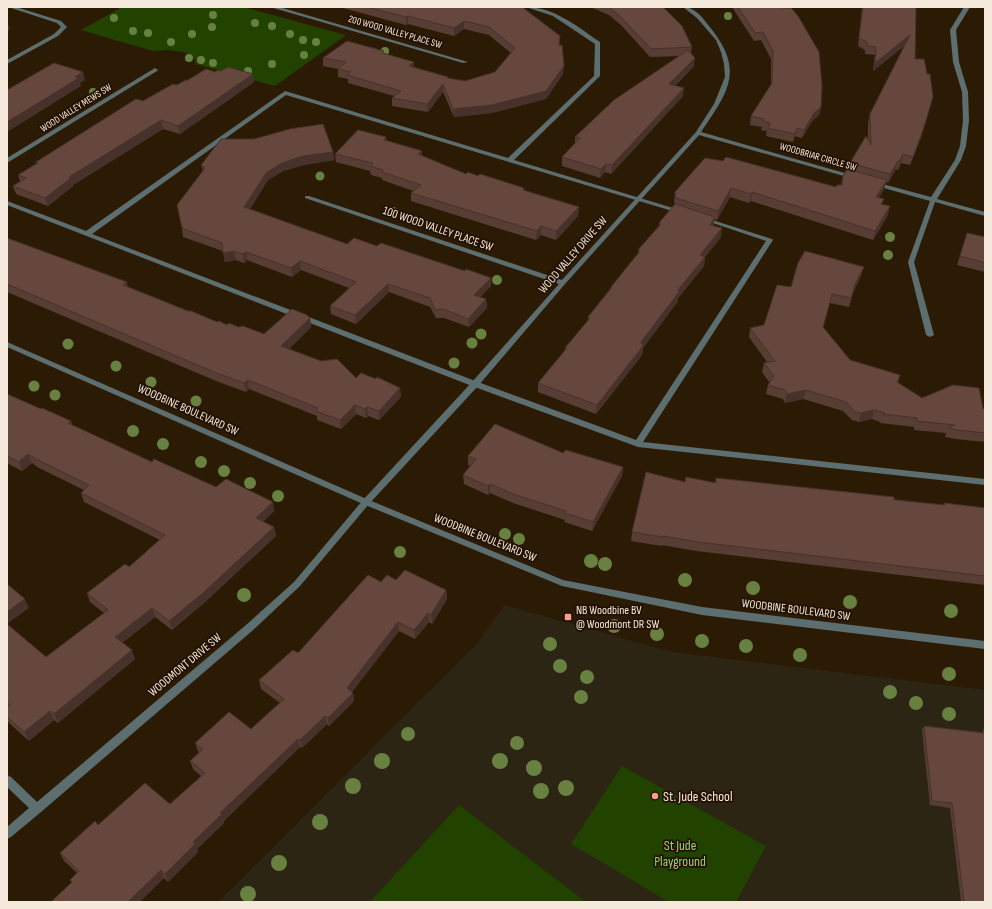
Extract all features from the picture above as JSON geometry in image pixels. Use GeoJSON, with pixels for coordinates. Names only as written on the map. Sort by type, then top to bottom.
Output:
{"type":"FeatureCollection","features":[{"type":"Feature","properties":{"kind":"street"},"geometry":{"type":"LineString","coordinates":[[7,62],[56,35],[64,27],[59,22],[11,7]]}},
{"type":"Feature","properties":{"kind":"street","name":"200 WOOD VALLEY PLACE SW"},"geometry":{"type":"LineString","coordinates":[[273,7],[465,62]]}},
{"type":"Feature","properties":{"kind":"street"},"geometry":{"type":"LineString","coordinates":[[510,160],[597,76],[598,43],[555,15],[529,7]]}},
{"type":"Feature","properties":{"kind":"street","name":"WOOD VALLEY DRIVE SW"},"geometry":{"type":"LineString","coordinates":[[366,502],[475,384],[638,198],[698,133],[720,97],[728,77],[727,64],[724,52],[718,40],[704,23],[686,7]]}},
{"type":"Feature","properties":{"kind":"street"},"geometry":{"type":"LineString","coordinates":[[930,335],[911,262],[933,200],[958,160],[963,146],[966,120],[965,92],[956,62],[953,30],[967,7]]}},
{"type":"Feature","properties":{"kind":"street","name":"WOOD VALLEY MEWS SW"},"geometry":{"type":"LineString","coordinates":[[7,161],[155,70]]}},
{"type":"Feature","properties":{"kind":"street"},"geometry":{"type":"LineString","coordinates":[[87,234],[285,93],[638,198],[770,240],[638,444]]}},
{"type":"Feature","properties":{"kind":"street","name":"WOODBRIAR CIRCLE SW"},"geometry":{"type":"LineString","coordinates":[[698,133],[857,178]]}},
{"type":"Feature","properties":{"kind":"street","name":"WOODBRIAR CIRCLE SW"},"geometry":{"type":"LineString","coordinates":[[865,181],[985,214]]}},
{"type":"Feature","properties":{"kind":"street","name":"100 WOOD VALLEY PLACE SW"},"geometry":{"type":"LineString","coordinates":[[307,197],[563,283]]}},
{"type":"Feature","properties":{"kind":"street"},"geometry":{"type":"LineString","coordinates":[[7,203],[475,384],[638,444],[985,482]]}},
{"type":"Feature","properties":{"kind":"street","name":"WOODBINE BOULEVARD SW"},"geometry":{"type":"LineString","coordinates":[[7,344],[366,502],[562,583],[702,611],[985,645]]}},
{"type":"Feature","properties":{"kind":"street","name":"WOODMONT DRIVE SW"},"geometry":{"type":"LineString","coordinates":[[7,834],[249,628],[297,584],[366,502]]}},
{"type":"Feature","properties":{"kind":"street"},"geometry":{"type":"LineString","coordinates":[[7,780],[36,809]]}},
{"type":"Feature","properties":{"kind":"shaded area","name":"St. Jude School"},"geometry":{"type":"Polygon","coordinates":[[[504,605],[672,652],[985,690],[985,902],[218,902],[477,644],[504,605]]]}},
{"type":"Feature","properties":{"kind":"green space"},"geometry":{"type":"Polygon","coordinates":[[[122,7],[243,7],[346,35],[275,86],[196,64],[194,58],[184,52],[168,50],[153,51],[81,30],[122,7]]]}},
{"type":"Feature","properties":{"kind":"green space","name":"St Jude Playground"},"geometry":{"type":"Polygon","coordinates":[[[622,766],[766,846],[736,902],[669,902],[571,844],[622,766]]]}},
{"type":"Feature","properties":{"kind":"green space"},"geometry":{"type":"Polygon","coordinates":[[[459,805],[586,902],[370,902],[459,805]]]}},
{"type":"Feature","properties":{"kind":"building"},"geometry":{"type":"Polygon","coordinates":[[[367,7],[522,7],[560,36],[559,45],[562,45],[564,66],[546,91],[492,105],[453,109],[443,84],[427,104],[392,98],[401,91],[347,75],[351,72],[338,69],[346,62],[323,58],[347,41],[384,51],[382,53],[414,62],[409,66],[448,77],[447,78],[465,81],[495,72],[515,48],[489,27],[464,21],[454,28],[367,7]]]}},
{"type":"Feature","properties":{"kind":"building"},"geometry":{"type":"Polygon","coordinates":[[[609,7],[663,7],[682,26],[692,47],[651,49],[621,17],[609,7]]]}},
{"type":"Feature","properties":{"kind":"building"},"geometry":{"type":"Polygon","coordinates":[[[738,7],[791,8],[798,16],[819,52],[822,86],[821,107],[814,113],[804,130],[797,128],[795,134],[768,128],[770,123],[763,121],[764,119],[751,116],[772,83],[773,51],[763,32],[755,33],[738,7]]]}},
{"type":"Feature","properties":{"kind":"building"},"geometry":{"type":"Polygon","coordinates":[[[863,7],[916,7],[915,59],[924,59],[927,74],[930,74],[933,97],[913,157],[903,154],[900,161],[898,161],[890,174],[850,163],[866,136],[871,145],[870,114],[910,35],[875,63],[876,47],[867,46],[867,42],[859,38],[863,7]]]}},
{"type":"Feature","properties":{"kind":"building"},"geometry":{"type":"Polygon","coordinates":[[[688,50],[695,58],[669,84],[684,88],[612,165],[606,164],[601,169],[562,157],[580,138],[575,137],[614,100],[688,50]]]}},
{"type":"Feature","properties":{"kind":"building"},"geometry":{"type":"Polygon","coordinates":[[[54,63],[83,72],[75,77],[79,78],[7,122],[7,90],[54,63]]]}},
{"type":"Feature","properties":{"kind":"building"},"geometry":{"type":"Polygon","coordinates":[[[228,67],[253,74],[178,126],[161,120],[69,177],[71,178],[45,198],[13,186],[26,178],[18,175],[38,163],[36,162],[136,99],[143,101],[173,84],[177,85],[188,80],[206,69],[215,72],[218,70],[221,71],[228,67]]]}},
{"type":"Feature","properties":{"kind":"building"},"geometry":{"type":"Polygon","coordinates":[[[323,124],[333,152],[303,156],[282,163],[267,172],[244,207],[347,244],[354,238],[377,246],[381,243],[465,271],[466,269],[491,278],[474,295],[486,299],[468,319],[443,309],[435,310],[430,298],[388,284],[355,315],[330,306],[356,282],[300,261],[291,268],[246,252],[243,254],[234,251],[223,253],[222,243],[182,228],[177,205],[205,168],[201,165],[221,139],[254,139],[290,129],[323,124]]]}},
{"type":"Feature","properties":{"kind":"building"},"geometry":{"type":"Polygon","coordinates":[[[358,130],[386,137],[384,140],[422,151],[418,154],[466,174],[468,172],[478,176],[480,174],[524,188],[523,190],[579,207],[556,231],[541,226],[537,231],[411,193],[421,185],[382,172],[383,170],[370,166],[373,163],[335,154],[358,130]]]}},
{"type":"Feature","properties":{"kind":"building"},"geometry":{"type":"Polygon","coordinates":[[[726,157],[836,187],[837,185],[842,185],[843,176],[847,169],[887,180],[876,197],[884,199],[881,204],[890,206],[875,231],[752,192],[751,194],[731,188],[718,211],[676,198],[675,192],[705,158],[723,161],[726,157]]]}},
{"type":"Feature","properties":{"kind":"building"},"geometry":{"type":"Polygon","coordinates":[[[675,204],[715,217],[710,225],[722,228],[700,255],[705,257],[678,290],[679,292],[641,342],[643,346],[597,405],[538,383],[590,318],[588,317],[640,251],[638,250],[661,224],[659,223],[675,204]]]}},
{"type":"Feature","properties":{"kind":"building"},"geometry":{"type":"Polygon","coordinates":[[[967,233],[985,237],[985,263],[960,256],[967,233]]]}},
{"type":"Feature","properties":{"kind":"building"},"geometry":{"type":"Polygon","coordinates":[[[7,238],[127,282],[123,285],[227,325],[229,323],[238,327],[243,326],[264,334],[292,309],[307,315],[310,318],[281,346],[321,361],[337,359],[356,378],[361,373],[376,379],[377,377],[400,388],[379,411],[367,407],[365,409],[355,405],[340,420],[316,411],[318,408],[248,380],[244,383],[214,372],[7,284],[7,238]]]}},
{"type":"Feature","properties":{"kind":"building"},"geometry":{"type":"Polygon","coordinates":[[[805,251],[864,267],[855,284],[851,298],[832,294],[823,327],[850,360],[900,375],[897,382],[922,398],[953,385],[979,388],[983,409],[985,408],[985,433],[948,428],[955,425],[917,421],[917,418],[883,414],[885,413],[874,410],[861,413],[854,411],[846,402],[806,390],[787,394],[785,390],[768,385],[774,376],[764,363],[775,361],[750,328],[764,325],[777,285],[791,287],[798,263],[805,251]]]}},
{"type":"Feature","properties":{"kind":"building"},"geometry":{"type":"Polygon","coordinates":[[[7,394],[71,421],[68,423],[152,462],[154,459],[216,487],[226,479],[273,502],[256,518],[274,527],[203,593],[169,621],[152,608],[115,637],[132,650],[54,714],[50,711],[24,732],[7,717],[7,707],[10,705],[7,702],[7,624],[46,657],[108,610],[87,593],[125,564],[129,567],[165,535],[81,493],[89,485],[28,454],[19,462],[7,456],[7,394]]]}},
{"type":"Feature","properties":{"kind":"building"},"geometry":{"type":"Polygon","coordinates":[[[495,424],[563,453],[566,450],[623,467],[593,522],[565,513],[566,511],[513,494],[490,484],[488,486],[463,475],[476,459],[468,456],[495,424]]]}},
{"type":"Feature","properties":{"kind":"building"},"geometry":{"type":"Polygon","coordinates":[[[646,472],[685,482],[686,477],[716,483],[716,478],[894,497],[894,500],[945,505],[944,503],[985,508],[985,576],[698,542],[632,532],[646,472]]]}},
{"type":"Feature","properties":{"kind":"building"},"geometry":{"type":"Polygon","coordinates":[[[405,570],[446,590],[431,615],[428,613],[414,630],[398,622],[347,688],[353,693],[328,718],[325,716],[300,740],[298,739],[220,813],[222,814],[193,842],[195,844],[165,874],[161,870],[128,902],[51,902],[72,882],[70,880],[79,871],[60,853],[95,821],[98,825],[145,783],[170,804],[205,773],[190,761],[203,749],[195,743],[229,712],[251,729],[284,699],[259,680],[293,650],[298,653],[368,575],[381,582],[387,575],[396,580],[405,570]]]}},
{"type":"Feature","properties":{"kind":"building"},"geometry":{"type":"Polygon","coordinates":[[[7,584],[25,599],[7,612],[7,584]]]}},
{"type":"Feature","properties":{"kind":"building"},"geometry":{"type":"Polygon","coordinates":[[[924,726],[985,733],[985,902],[964,902],[952,803],[932,801],[924,726]]]}},
{"type":"Feature","properties":{"kind":"place","name":"NB Woodbine BV @ Woodmont DR SW"},"geometry":{"type":"Point","coordinates":[568,617]}},
{"type":"Feature","properties":{"kind":"place","name":"St. Jude School"},"geometry":{"type":"Point","coordinates":[655,796]}}]}
